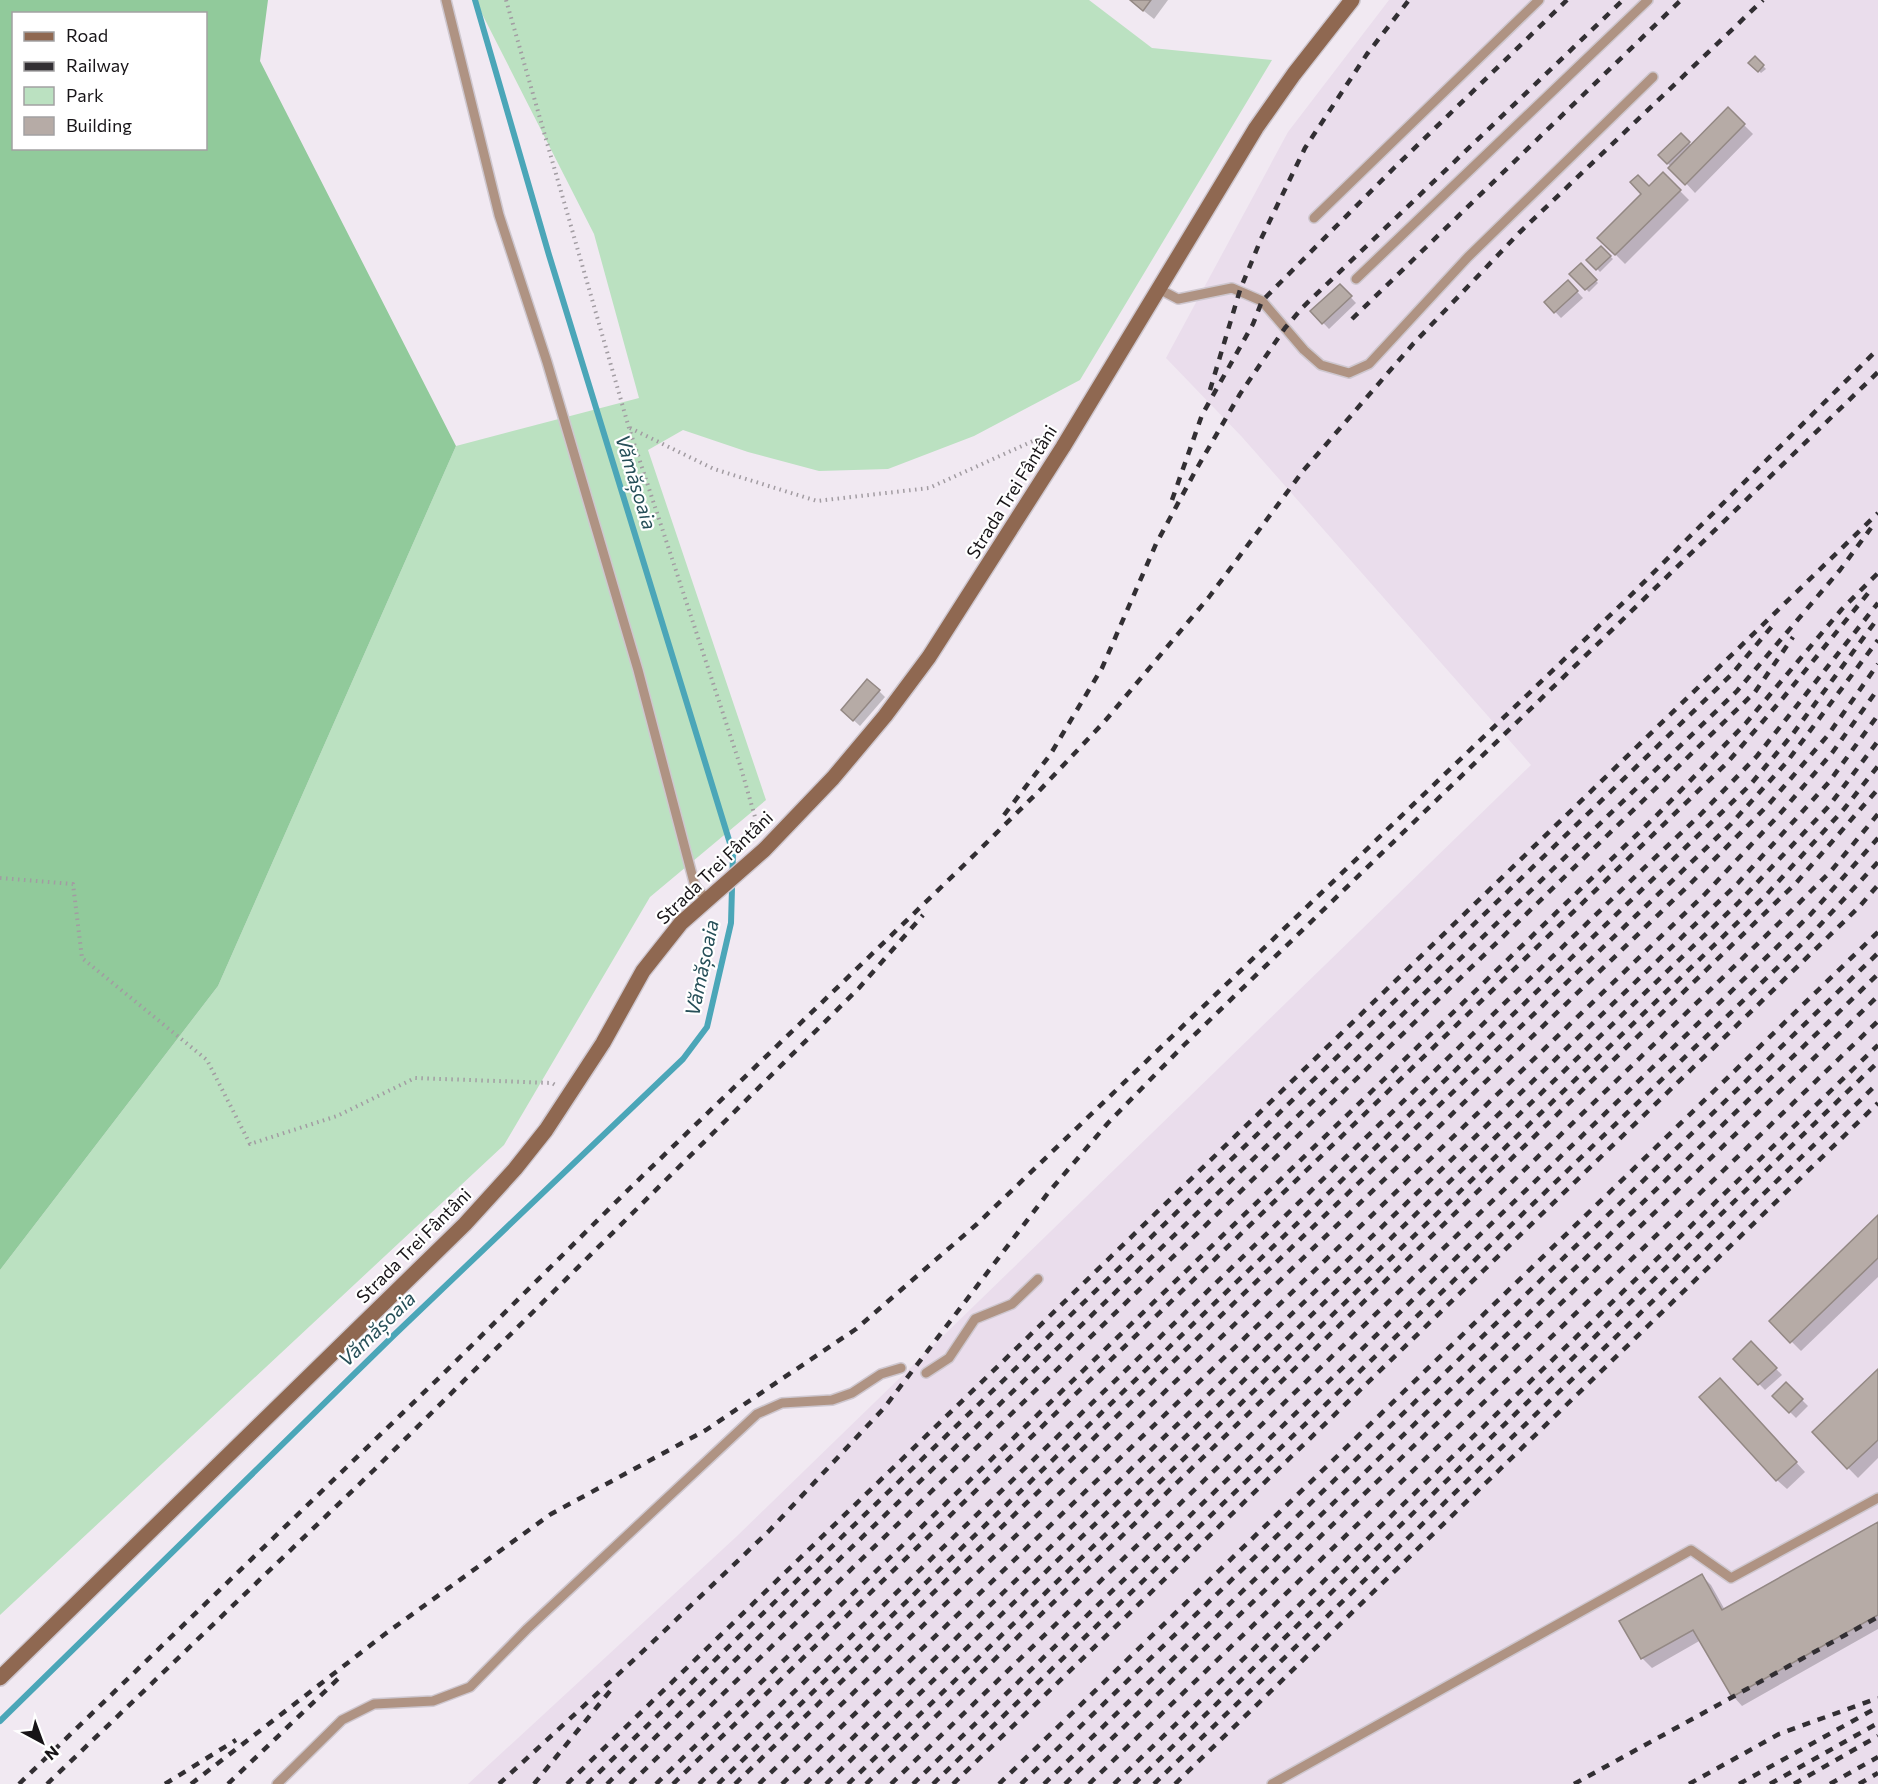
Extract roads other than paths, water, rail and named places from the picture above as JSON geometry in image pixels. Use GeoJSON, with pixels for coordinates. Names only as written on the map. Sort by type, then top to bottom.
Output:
{"type":"FeatureCollection","features":[{"type":"Feature","properties":{"kind":"main road","name":"Strada Trei Fântâni"},"geometry":{"type":"LineString","coordinates":[[0,1678],[465,1224],[515,1169],[571,1093],[603,1043],[643,971],[681,923],[764,850],[834,778],[885,716],[929,657],[1063,447],[1256,128],[1294,74],[1352,0]]}},
{"type":"Feature","properties":{"kind":"lane"},"geometry":{"type":"LineString","coordinates":[[446,0],[499,215],[547,362],[638,670],[695,886],[711,896]]}},
{"type":"Feature","properties":{"kind":"lane"},"geometry":{"type":"LineString","coordinates":[[1314,218],[1539,0]]}},
{"type":"Feature","properties":{"kind":"lane"},"geometry":{"type":"LineString","coordinates":[[1356,279],[1648,0]]}},
{"type":"Feature","properties":{"kind":"lane"},"geometry":{"type":"LineString","coordinates":[[1159,289],[1178,299],[1232,288],[1239,290],[1262,301],[1304,350],[1321,365],[1349,373],[1369,364],[1468,257],[1653,78]]}},
{"type":"Feature","properties":{"kind":"lane"},"geometry":{"type":"LineString","coordinates":[[926,1372],[949,1358],[975,1319],[1012,1304],[1038,1279]]}},
{"type":"Feature","properties":{"kind":"lane"},"geometry":{"type":"LineString","coordinates":[[277,1784],[342,1720],[374,1704],[433,1701],[470,1687],[527,1629],[757,1414],[782,1403],[832,1400],[852,1393],[881,1374],[901,1368]]}},
{"type":"Feature","properties":{"kind":"lane"},"geometry":{"type":"LineString","coordinates":[[1272,1784],[1690,1550],[1731,1578],[1878,1498]]}},
{"type":"Feature","properties":{"kind":"waterway","name":"Vămășoaia"},"geometry":{"type":"LineString","coordinates":[[0,1721],[393,1336],[683,1059],[707,1027],[731,923],[733,853],[549,255],[475,0]]}},
{"type":"Feature","properties":{"kind":"railway"},"geometry":{"type":"LineString","coordinates":[[1210,390],[1240,290],[1261,239],[1305,148],[1367,54],[1409,0]]}},
{"type":"Feature","properties":{"kind":"railway"},"geometry":{"type":"LineString","coordinates":[[1172,500],[1202,415],[1253,324],[1262,301],[1394,168],[1567,0]]}},
{"type":"Feature","properties":{"kind":"railway"},"geometry":{"type":"LineString","coordinates":[[1004,815],[1050,755],[1102,668],[1156,544],[1240,394],[1285,328],[1303,307],[1623,0]]}},
{"type":"Feature","properties":{"kind":"railway"},"geometry":{"type":"LineString","coordinates":[[1352,319],[1681,0]]}},
{"type":"Feature","properties":{"kind":"railway"},"geometry":{"type":"LineString","coordinates":[[19,1784],[444,1373],[629,1189],[1039,791],[1105,721],[1209,597],[1303,471],[1413,344],[1519,233],[1763,0]]}},
{"type":"Feature","properties":{"kind":"railway"},"geometry":{"type":"LineString","coordinates":[[191,1784],[385,1634],[551,1514],[706,1430],[856,1329],[977,1224],[1628,598],[1878,349]]}},
{"type":"Feature","properties":{"kind":"railway"},"geometry":{"type":"LineString","coordinates":[[499,1784],[768,1532],[884,1408],[1048,1193],[1108,1123],[1184,1045],[1878,372]]}},
{"type":"Feature","properties":{"kind":"railway"},"geometry":{"type":"LineString","coordinates":[[567,1784],[1878,513]]}},
{"type":"Feature","properties":{"kind":"railway"},"geometry":{"type":"LineString","coordinates":[[607,1784],[1737,691],[1840,570],[1871,528]]}},
{"type":"Feature","properties":{"kind":"railway"},"geometry":{"type":"LineString","coordinates":[[656,1784],[1655,817],[1746,723],[1842,609],[1878,573]]}},
{"type":"Feature","properties":{"kind":"railway"},"geometry":{"type":"LineString","coordinates":[[673,1784],[1727,763],[1869,592]]}},
{"type":"Feature","properties":{"kind":"railway"},"geometry":{"type":"LineString","coordinates":[[699,1784],[1700,815],[1757,756],[1878,603]]}},
{"type":"Feature","properties":{"kind":"railway"},"geometry":{"type":"LineString","coordinates":[[718,1784],[1750,785],[1792,735],[1878,618]]}},
{"type":"Feature","properties":{"kind":"railway"},"geometry":{"type":"LineString","coordinates":[[587,1784],[1732,674],[1773,625]]}},
{"type":"Feature","properties":{"kind":"railway"},"geometry":{"type":"LineString","coordinates":[[630,1784],[1755,692],[1793,637]]}},
{"type":"Feature","properties":{"kind":"railway"},"geometry":{"type":"LineString","coordinates":[[735,1784],[1730,825],[1786,763],[1878,640]]}},
{"type":"Feature","properties":{"kind":"railway"},"geometry":{"type":"LineString","coordinates":[[759,1784],[1690,884],[1769,804],[1828,735],[1878,664]]}},
{"type":"Feature","properties":{"kind":"railway"},"geometry":{"type":"LineString","coordinates":[[782,1784],[1705,894],[1778,816],[1832,753],[1878,689]]}},
{"type":"Feature","properties":{"kind":"railway"},"geometry":{"type":"LineString","coordinates":[[805,1784],[1738,883],[1829,782],[1878,715]]}},
{"type":"Feature","properties":{"kind":"railway"},"geometry":{"type":"LineString","coordinates":[[826,1784],[1739,902],[1829,806],[1878,741]]}},
{"type":"Feature","properties":{"kind":"railway"},"geometry":{"type":"LineString","coordinates":[[848,1784],[1767,894],[1844,809],[1878,766]]}},
{"type":"Feature","properties":{"kind":"railway"},"geometry":{"type":"LineString","coordinates":[[866,1784],[1796,883],[1878,789]]}},
{"type":"Feature","properties":{"kind":"railway"},"geometry":{"type":"LineString","coordinates":[[891,1784],[1779,923],[1831,871],[1878,814]]}},
{"type":"Feature","properties":{"kind":"railway"},"geometry":{"type":"LineString","coordinates":[[913,1784],[1810,915],[1878,838]]}},
{"type":"Feature","properties":{"kind":"railway"},"geometry":{"type":"LineString","coordinates":[[933,1784],[1809,937],[1878,862]]}},
{"type":"Feature","properties":{"kind":"railway"},"geometry":{"type":"LineString","coordinates":[[953,1784],[1859,907],[1878,885]]}},
{"type":"Feature","properties":{"kind":"railway"},"geometry":{"type":"LineString","coordinates":[[47,1784],[374,1470],[859,988],[923,915]]}},
{"type":"Feature","properties":{"kind":"railway"},"geometry":{"type":"LineString","coordinates":[[999,1784],[1878,932]]}},
{"type":"Feature","properties":{"kind":"railway"},"geometry":{"type":"LineString","coordinates":[[1021,1784],[1878,953]]}},
{"type":"Feature","properties":{"kind":"railway"},"geometry":{"type":"LineString","coordinates":[[1044,1784],[1878,974]]}},
{"type":"Feature","properties":{"kind":"railway"},"geometry":{"type":"LineString","coordinates":[[1065,1784],[1878,996]]}},
{"type":"Feature","properties":{"kind":"railway"},"geometry":{"type":"LineString","coordinates":[[1089,1784],[1878,1021]]}},
{"type":"Feature","properties":{"kind":"railway"},"geometry":{"type":"LineString","coordinates":[[1114,1784],[1878,1045]]}},
{"type":"Feature","properties":{"kind":"railway"},"geometry":{"type":"LineString","coordinates":[[1134,1784],[1878,1062]]}},
{"type":"Feature","properties":{"kind":"railway"},"geometry":{"type":"LineString","coordinates":[[1154,1784],[1878,1083]]}},
{"type":"Feature","properties":{"kind":"railway"},"geometry":{"type":"LineString","coordinates":[[1175,1784],[1878,1103]]}},
{"type":"Feature","properties":{"kind":"railway"},"geometry":{"type":"LineString","coordinates":[[1574,1784],[1878,1617]]}},
{"type":"Feature","properties":{"kind":"railway"},"geometry":{"type":"LineString","coordinates":[[228,1784],[341,1676]]}},
{"type":"Feature","properties":{"kind":"railway"},"geometry":{"type":"LineString","coordinates":[[534,1784],[610,1691]]}},
{"type":"Feature","properties":{"kind":"railway"},"geometry":{"type":"LineString","coordinates":[[1689,1784],[1779,1734],[1878,1698]]}},
{"type":"Feature","properties":{"kind":"railway"},"geometry":{"type":"LineString","coordinates":[[1739,1784],[1878,1707]]}},
{"type":"Feature","properties":{"kind":"railway"},"geometry":{"type":"LineString","coordinates":[[1770,1784],[1878,1723]]}},
{"type":"Feature","properties":{"kind":"railway"},"geometry":{"type":"LineString","coordinates":[[1794,1784],[1878,1736]]}},
{"type":"Feature","properties":{"kind":"railway"},"geometry":{"type":"LineString","coordinates":[[165,1784],[236,1740]]}},
{"type":"Feature","properties":{"kind":"railway"},"geometry":{"type":"LineString","coordinates":[[1830,1784],[1878,1757]]}},
{"type":"Feature","properties":{"kind":"railway"},"geometry":{"type":"LineString","coordinates":[[1859,1784],[1878,1773]]}}]}
